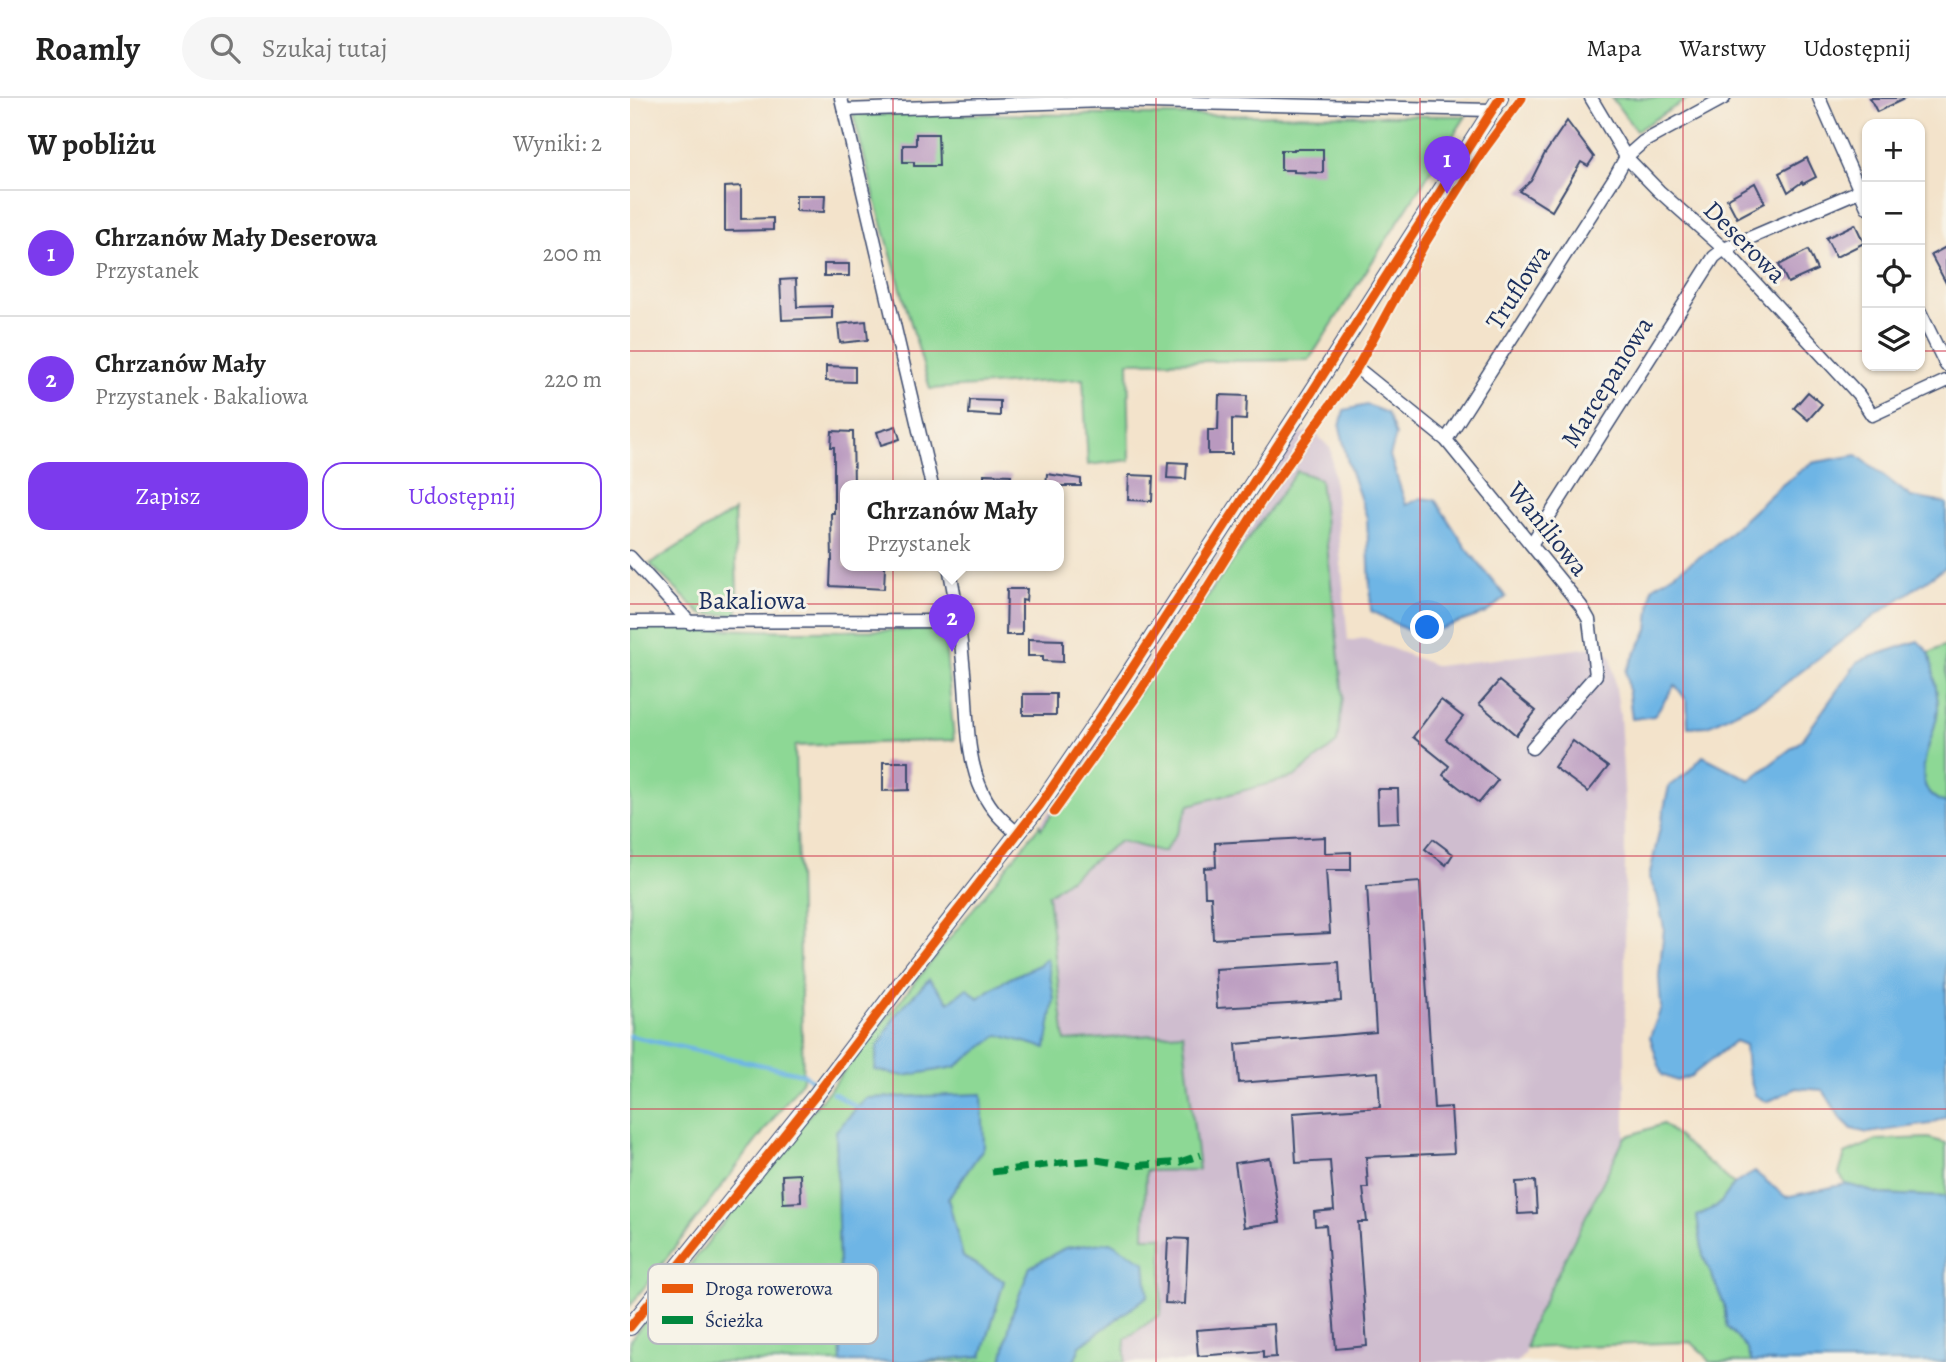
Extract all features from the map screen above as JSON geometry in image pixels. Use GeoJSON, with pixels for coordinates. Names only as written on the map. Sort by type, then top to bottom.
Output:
{"type":"FeatureCollection","features":[{"type":"Feature","properties":{"kind":"street","name":"Deserowa"},"geometry":{"type":"LineString","coordinates":[[1591,98],[1626,157],[1659,191],[1724,249],[1858,394],[1872,415],[1946,380]]}},
{"type":"Feature","properties":{"kind":"street"},"geometry":{"type":"LineString","coordinates":[[1626,157],[1643,142],[1724,98]]}},
{"type":"Feature","properties":{"kind":"street"},"geometry":{"type":"LineString","coordinates":[[1819,98],[1862,197]]}},
{"type":"Feature","properties":{"kind":"street"},"geometry":{"type":"LineString","coordinates":[[931,480],[842,104],[1104,101],[1495,104]]}},
{"type":"Feature","properties":{"kind":"street"},"geometry":{"type":"LineString","coordinates":[[681,1264],[816,1095],[1041,805],[1305,403],[1495,104]]}},
{"type":"Feature","properties":{"kind":"street","name":"Truflowa"},"geometry":{"type":"LineString","coordinates":[[1446,440],[1626,157]]}},
{"type":"Feature","properties":{"kind":"street"},"geometry":{"type":"LineString","coordinates":[[1724,249],[1859,191]]}},
{"type":"Feature","properties":{"kind":"street","name":"Marcepanowa"},"geometry":{"type":"LineString","coordinates":[[1531,543],[1714,257],[1724,249]]}},
{"type":"Feature","properties":{"kind":"street"},"geometry":{"type":"LineString","coordinates":[[1925,322],[1946,365]]}},
{"type":"Feature","properties":{"kind":"street","name":"Waniliowa"},"geometry":{"type":"LineString","coordinates":[[1357,368],[1446,440],[1531,543],[1589,620],[1596,675],[1532,748]]}},
{"type":"Feature","properties":{"kind":"street"},"geometry":{"type":"LineString","coordinates":[[630,557],[690,623]]}},
{"type":"Feature","properties":{"kind":"street"},"geometry":{"type":"LineString","coordinates":[[950,571],[964,670],[970,749],[975,772],[983,794],[997,816],[1017,833]]}},
{"type":"Feature","properties":{"kind":"street","name":"Bakaliowa"},"geometry":{"type":"LineString","coordinates":[[630,622],[958,621]]}},
{"type":"Feature","properties":{"kind":"street"},"geometry":{"type":"LineString","coordinates":[[630,1327],[648,1305]]}},
{"type":"Feature","properties":{"kind":"shaded area"},"geometry":{"type":"Polygon","coordinates":[[[1311,429],[1331,449],[1348,641],[1364,638],[1437,666],[1593,647],[1611,656],[1620,715],[1625,805],[1625,1137],[1531,1327],[1524,1355],[1517,1362],[1125,1362],[1125,1339],[1163,1238],[1144,1238],[1146,1170],[1199,1170],[1183,1034],[1065,1041],[1040,825],[1298,436],[1311,429]]]}},
{"type":"Feature","properties":{"kind":"green space"},"geometry":{"type":"Polygon","coordinates":[[[1612,98],[1689,98],[1636,131],[1612,98]]]}},
{"type":"Feature","properties":{"kind":"green space"},"geometry":{"type":"Polygon","coordinates":[[[853,114],[1466,116],[1309,360],[1128,362],[1130,460],[1088,465],[1083,379],[930,389],[853,114]]]}},
{"type":"Feature","properties":{"kind":"green space"},"geometry":{"type":"Polygon","coordinates":[[[1297,471],[1320,479],[1343,696],[1337,743],[1294,777],[1189,805],[1178,831],[1164,852],[1120,841],[1048,895],[1065,1041],[1183,1033],[1199,1170],[1146,1171],[1144,1237],[1163,1237],[1161,1314],[1125,1339],[1125,1362],[1074,1362],[1080,1346],[1148,1295],[1030,1267],[1013,1314],[1002,1362],[911,1362],[982,1356],[1004,1281],[963,1257],[948,1199],[984,1147],[981,1094],[836,1131],[839,1264],[691,1264],[1040,825],[1041,829],[1297,471]],[[1047,958],[978,998],[949,1003],[929,980],[955,1067],[998,1034],[1047,958]]]}},
{"type":"Feature","properties":{"kind":"green space"},"geometry":{"type":"Polygon","coordinates":[[[734,511],[738,615],[701,614],[650,564],[734,511]]]}},
{"type":"Feature","properties":{"kind":"green space"},"geometry":{"type":"Polygon","coordinates":[[[630,627],[796,631],[944,630],[954,740],[795,746],[803,1080],[662,1264],[648,1264],[648,1282],[630,1306],[630,627]]]}},
{"type":"Feature","properties":{"kind":"green space"},"geometry":{"type":"Polygon","coordinates":[[[1946,645],[1946,803],[1932,796],[1925,786],[1923,774],[1938,707],[1929,653],[1946,645]]]}},
{"type":"Feature","properties":{"kind":"green space"},"geometry":{"type":"Polygon","coordinates":[[[1663,1124],[1734,1184],[1719,1205],[1697,1216],[1703,1255],[1724,1304],[1727,1327],[1746,1347],[1752,1362],[1709,1362],[1691,1342],[1526,1348],[1531,1327],[1625,1137],[1663,1124]]]}},
{"type":"Feature","properties":{"kind":"green space"},"geometry":{"type":"Polygon","coordinates":[[[1928,1138],[1946,1143],[1946,1197],[1880,1194],[1846,1184],[1839,1174],[1845,1154],[1877,1140],[1928,1138]]]}},
{"type":"Feature","properties":{"kind":"green space"},"geometry":{"type":"Polygon","coordinates":[[[648,1317],[648,1344],[841,1344],[841,1362],[630,1362],[630,1340],[648,1317]]]}},
{"type":"Feature","properties":{"kind":"water"},"geometry":{"type":"Polygon","coordinates":[[[1367,405],[1387,413],[1396,435],[1390,456],[1406,505],[1421,498],[1435,500],[1467,549],[1506,597],[1486,613],[1440,629],[1407,630],[1371,611],[1367,518],[1348,463],[1340,427],[1344,410],[1367,405]]]}},
{"type":"Feature","properties":{"kind":"water"},"geometry":{"type":"Polygon","coordinates":[[[1857,455],[1911,497],[1946,503],[1946,567],[1873,617],[1769,696],[1708,726],[1688,727],[1687,701],[1675,685],[1654,716],[1632,719],[1626,671],[1648,630],[1652,588],[1713,548],[1778,488],[1811,463],[1857,455]]]}},
{"type":"Feature","properties":{"kind":"water"},"geometry":{"type":"Polygon","coordinates":[[[1918,641],[1930,657],[1938,707],[1925,761],[1925,786],[1932,796],[1946,803],[1946,1117],[1930,1124],[1868,1133],[1852,1129],[1840,1117],[1823,1090],[1796,1088],[1767,1102],[1755,1095],[1747,1069],[1745,1045],[1735,1041],[1691,1076],[1677,1081],[1662,1075],[1650,1037],[1661,1008],[1659,976],[1664,928],[1657,895],[1649,878],[1669,786],[1687,773],[1703,756],[1750,780],[1802,740],[1858,661],[1918,641]]]}},
{"type":"Feature","properties":{"kind":"water"},"geometry":{"type":"Polygon","coordinates":[[[1047,958],[1054,999],[1046,1048],[999,1035],[955,1067],[904,1076],[875,1070],[877,1048],[896,1014],[929,979],[949,1002],[967,988],[978,998],[1047,958]]]}},
{"type":"Feature","properties":{"kind":"water"},"geometry":{"type":"Polygon","coordinates":[[[982,1094],[984,1147],[948,1199],[963,1257],[1004,1281],[982,1356],[911,1362],[841,1362],[841,1344],[878,1344],[878,1264],[839,1264],[836,1131],[866,1098],[982,1094]]]}},
{"type":"Feature","properties":{"kind":"water"},"geometry":{"type":"Polygon","coordinates":[[[1755,1172],[1786,1197],[1846,1184],[1880,1194],[1946,1197],[1946,1362],[1752,1362],[1746,1347],[1727,1327],[1724,1304],[1703,1255],[1697,1216],[1719,1205],[1734,1184],[1755,1172]]]}},
{"type":"Feature","properties":{"kind":"water"},"geometry":{"type":"Polygon","coordinates":[[[1110,1242],[1145,1262],[1148,1296],[1080,1346],[1074,1362],[1002,1362],[1012,1314],[1030,1267],[1065,1248],[1110,1242]]]}},
{"type":"Feature","properties":{"kind":"building"},"geometry":{"type":"Polygon","coordinates":[[[1870,98],[1906,98],[1877,112],[1870,98]]]}},
{"type":"Feature","properties":{"kind":"building"},"geometry":{"type":"Polygon","coordinates":[[[1567,121],[1594,157],[1588,166],[1581,162],[1552,211],[1520,191],[1531,181],[1544,155],[1567,121]]]}},
{"type":"Feature","properties":{"kind":"building"},"geometry":{"type":"Polygon","coordinates":[[[916,134],[938,134],[939,166],[914,166],[914,162],[903,162],[903,145],[916,145],[916,134]]]}},
{"type":"Feature","properties":{"kind":"building"},"geometry":{"type":"Polygon","coordinates":[[[1323,149],[1323,173],[1281,170],[1281,150],[1323,149]]]}},
{"type":"Feature","properties":{"kind":"building"},"geometry":{"type":"Polygon","coordinates":[[[1807,158],[1816,177],[1803,184],[1802,182],[1788,192],[1779,173],[1807,158]]]}},
{"type":"Feature","properties":{"kind":"building"},"geometry":{"type":"Polygon","coordinates":[[[1755,183],[1765,203],[1737,218],[1727,199],[1755,183]]]}},
{"type":"Feature","properties":{"kind":"building"},"geometry":{"type":"Polygon","coordinates":[[[741,186],[741,219],[773,218],[773,230],[725,231],[725,187],[741,186]]]}},
{"type":"Feature","properties":{"kind":"building"},"geometry":{"type":"Polygon","coordinates":[[[796,195],[825,195],[824,212],[796,211],[796,195]]]}},
{"type":"Feature","properties":{"kind":"building"},"geometry":{"type":"Polygon","coordinates":[[[1855,224],[1862,244],[1836,257],[1826,238],[1855,224]]]}},
{"type":"Feature","properties":{"kind":"building"},"geometry":{"type":"Polygon","coordinates":[[[1946,247],[1946,283],[1931,255],[1946,247]]]}},
{"type":"Feature","properties":{"kind":"building"},"geometry":{"type":"Polygon","coordinates":[[[1808,250],[1817,270],[1788,283],[1779,265],[1808,250]]]}},
{"type":"Feature","properties":{"kind":"building"},"geometry":{"type":"Polygon","coordinates":[[[824,264],[849,264],[849,276],[824,276],[824,264]]]}},
{"type":"Feature","properties":{"kind":"building"},"geometry":{"type":"Polygon","coordinates":[[[796,279],[797,307],[832,306],[832,318],[782,320],[780,280],[796,279]]]}},
{"type":"Feature","properties":{"kind":"building"},"geometry":{"type":"Polygon","coordinates":[[[866,321],[868,340],[840,343],[838,324],[866,321]]]}},
{"type":"Feature","properties":{"kind":"building"},"geometry":{"type":"Polygon","coordinates":[[[826,366],[855,367],[855,382],[826,381],[826,366]]]}},
{"type":"Feature","properties":{"kind":"building"},"geometry":{"type":"Polygon","coordinates":[[[1808,392],[1822,404],[1808,420],[1794,408],[1808,392]]]}},
{"type":"Feature","properties":{"kind":"building"},"geometry":{"type":"Polygon","coordinates":[[[1219,395],[1247,396],[1246,420],[1232,419],[1232,454],[1208,454],[1208,430],[1218,430],[1219,395]]]}},
{"type":"Feature","properties":{"kind":"building"},"geometry":{"type":"Polygon","coordinates":[[[970,400],[1000,401],[1000,416],[969,414],[970,400]]]}},
{"type":"Feature","properties":{"kind":"building"},"geometry":{"type":"Polygon","coordinates":[[[896,426],[900,439],[881,445],[877,432],[896,426]]]}},
{"type":"Feature","properties":{"kind":"building"},"geometry":{"type":"Polygon","coordinates":[[[832,431],[853,432],[854,480],[840,480],[840,571],[885,571],[884,589],[830,586],[831,513],[834,513],[834,447],[831,447],[832,431]]]}},
{"type":"Feature","properties":{"kind":"building"},"geometry":{"type":"Polygon","coordinates":[[[1168,462],[1187,463],[1186,479],[1167,478],[1168,462]]]}},
{"type":"Feature","properties":{"kind":"building"},"geometry":{"type":"Polygon","coordinates":[[[984,474],[1011,475],[1011,480],[984,480],[984,474]]]}},
{"type":"Feature","properties":{"kind":"building"},"geometry":{"type":"Polygon","coordinates":[[[1047,474],[1081,479],[1081,486],[1064,486],[1064,480],[1046,480],[1047,474]]]}},
{"type":"Feature","properties":{"kind":"building"},"geometry":{"type":"Polygon","coordinates":[[[1129,475],[1153,476],[1152,501],[1128,500],[1129,475]]]}},
{"type":"Feature","properties":{"kind":"building"},"geometry":{"type":"Polygon","coordinates":[[[1007,589],[1027,589],[1026,601],[1022,600],[1022,635],[1006,635],[1007,589]]]}},
{"type":"Feature","properties":{"kind":"building"},"geometry":{"type":"Polygon","coordinates":[[[1028,639],[1063,640],[1063,662],[1043,661],[1043,656],[1028,656],[1028,639]]]}},
{"type":"Feature","properties":{"kind":"building"},"geometry":{"type":"Polygon","coordinates":[[[1499,681],[1536,711],[1516,735],[1479,704],[1499,681]]]}},
{"type":"Feature","properties":{"kind":"building"},"geometry":{"type":"Polygon","coordinates":[[[1023,694],[1056,694],[1056,715],[1023,715],[1023,694]]]}},
{"type":"Feature","properties":{"kind":"building"},"geometry":{"type":"Polygon","coordinates":[[[1441,700],[1463,717],[1446,739],[1498,780],[1479,803],[1443,775],[1449,766],[1413,737],[1441,700]]]}},
{"type":"Feature","properties":{"kind":"building"},"geometry":{"type":"Polygon","coordinates":[[[1573,741],[1608,767],[1588,792],[1554,767],[1573,741]]]}},
{"type":"Feature","properties":{"kind":"building"},"geometry":{"type":"Polygon","coordinates":[[[883,762],[909,762],[909,790],[883,791],[883,762]]]}},
{"type":"Feature","properties":{"kind":"building"},"geometry":{"type":"Polygon","coordinates":[[[1377,789],[1398,789],[1399,822],[1378,823],[1377,789]]]}},
{"type":"Feature","properties":{"kind":"building"},"geometry":{"type":"Polygon","coordinates":[[[1325,837],[1325,853],[1351,852],[1351,870],[1326,870],[1330,933],[1213,939],[1211,896],[1205,896],[1204,868],[1216,867],[1215,843],[1325,837]]]}},
{"type":"Feature","properties":{"kind":"building"},"geometry":{"type":"Polygon","coordinates":[[[1433,839],[1453,854],[1446,865],[1425,849],[1433,839]]]}},
{"type":"Feature","properties":{"kind":"building"},"geometry":{"type":"Polygon","coordinates":[[[1420,882],[1434,1108],[1451,1107],[1454,1153],[1366,1157],[1368,1188],[1363,1188],[1367,1222],[1358,1222],[1367,1346],[1336,1349],[1326,1225],[1315,1226],[1314,1212],[1334,1210],[1330,1161],[1296,1163],[1293,1113],[1380,1107],[1378,1072],[1239,1083],[1236,1044],[1376,1032],[1367,886],[1420,882]]]}},
{"type":"Feature","properties":{"kind":"building"},"geometry":{"type":"Polygon","coordinates":[[[1339,962],[1341,1001],[1217,1008],[1215,969],[1339,962]]]}},
{"type":"Feature","properties":{"kind":"building"},"geometry":{"type":"Polygon","coordinates":[[[1270,1158],[1280,1222],[1244,1227],[1235,1163],[1270,1158]]]}},
{"type":"Feature","properties":{"kind":"building"},"geometry":{"type":"Polygon","coordinates":[[[800,1174],[801,1202],[783,1203],[782,1175],[800,1174]]]}},
{"type":"Feature","properties":{"kind":"building"},"geometry":{"type":"Polygon","coordinates":[[[1535,1181],[1537,1213],[1518,1214],[1516,1182],[1535,1181]]]}},
{"type":"Feature","properties":{"kind":"building"},"geometry":{"type":"Polygon","coordinates":[[[1168,1238],[1188,1239],[1185,1304],[1165,1303],[1168,1238]]]}},
{"type":"Feature","properties":{"kind":"building"},"geometry":{"type":"Polygon","coordinates":[[[1274,1324],[1276,1357],[1263,1358],[1263,1351],[1198,1356],[1196,1330],[1274,1324]]]}},
{"type":"Feature","properties":{"kind":"waterway"},"geometry":{"type":"LineString","coordinates":[[630,1036],[803,1074],[812,1080]]}},
{"type":"Feature","properties":{"kind":"waterway"},"geometry":{"type":"LineString","coordinates":[[833,1093],[858,1108]]}},
{"type":"Feature","properties":{"kind":"marked path"},"geometry":{"type":"LineString","coordinates":[[992,1172],[1097,1160],[1133,1166],[1180,1162],[1201,1155]]}},
{"type":"Feature","properties":{"kind":"cycle path"},"geometry":{"type":"LineString","coordinates":[[681,1264],[816,1095],[1040,805],[1305,403],[1500,98]]}},
{"type":"Feature","properties":{"kind":"cycle path"},"geometry":{"type":"LineString","coordinates":[[1054,812],[1137,696],[1262,500],[1357,368],[1424,245],[1483,151],[1522,98]]}},
{"type":"Feature","properties":{"kind":"cycle path"},"geometry":{"type":"LineString","coordinates":[[630,1327],[648,1305]]}},
{"type":"Feature","properties":{"kind":"place","name":"Chrzanów Mały Deserowa"},"geometry":{"type":"Point","coordinates":[1447,194]}},
{"type":"Feature","properties":{"kind":"place","name":"Chrzanów Mały"},"geometry":{"type":"Point","coordinates":[952,652]}}]}
